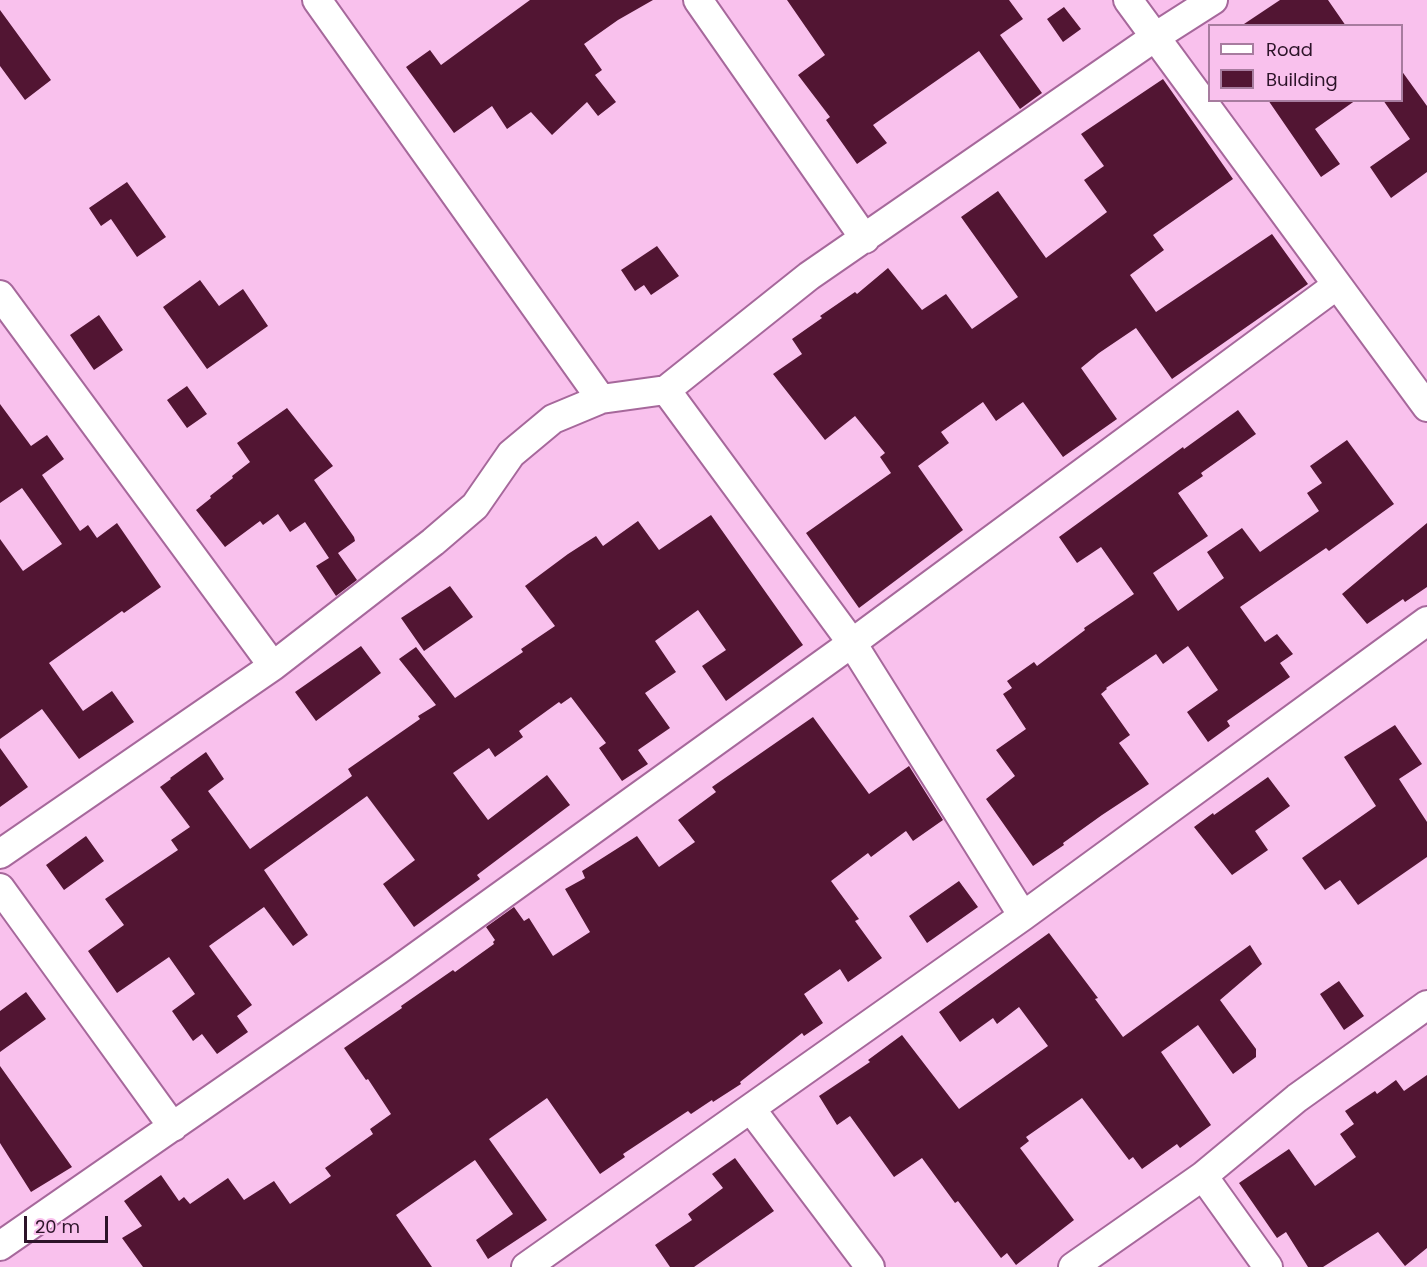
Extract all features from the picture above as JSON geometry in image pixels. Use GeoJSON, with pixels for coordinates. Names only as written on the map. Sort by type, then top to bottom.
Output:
{"type":"FeatureCollection","features":[{"type":"Feature","properties":{"kind":"street"},"geometry":{"type":"LineString","coordinates":[[316,0],[601,399]]}},
{"type":"Feature","properties":{"kind":"street"},"geometry":{"type":"LineString","coordinates":[[698,0],[865,239]]}},
{"type":"Feature","properties":{"kind":"street"},"geometry":{"type":"LineString","coordinates":[[1128,0],[1427,407]]}},
{"type":"Feature","properties":{"kind":"street"},"geometry":{"type":"LineString","coordinates":[[0,854],[273,666],[475,506],[511,454],[553,419],[601,399],[666,390],[809,276],[1155,37],[1213,0]]}},
{"type":"Feature","properties":{"kind":"street"},"geometry":{"type":"LineString","coordinates":[[0,1246],[398,970],[852,643],[1337,285]]}},
{"type":"Feature","properties":{"kind":"street"},"geometry":{"type":"LineString","coordinates":[[0,295],[273,666]]}},
{"type":"Feature","properties":{"kind":"street"},"geometry":{"type":"LineString","coordinates":[[666,390],[852,643],[1023,916]]}},
{"type":"Feature","properties":{"kind":"street"},"geometry":{"type":"LineString","coordinates":[[526,1267],[1023,916],[1427,621]]}},
{"type":"Feature","properties":{"kind":"street"},"geometry":{"type":"LineString","coordinates":[[0,888],[173,1127]]}},
{"type":"Feature","properties":{"kind":"street"},"geometry":{"type":"LineString","coordinates":[[1074,1267],[1203,1176],[1297,1098],[1427,1005]]}},
{"type":"Feature","properties":{"kind":"street"},"geometry":{"type":"LineString","coordinates":[[751,1109],[870,1267]]}},
{"type":"Feature","properties":{"kind":"street"},"geometry":{"type":"LineString","coordinates":[[1203,1176],[1268,1267]]}},
{"type":"Feature","properties":{"kind":"building"},"geometry":{"type":"Polygon","coordinates":[[[530,0],[653,0],[618,20],[584,44],[602,70],[595,75],[616,102],[598,116],[587,102],[552,135],[531,112],[507,129],[492,106],[454,133],[406,67],[430,50],[441,65],[530,0]]]}},
{"type":"Feature","properties":{"kind":"building"},"geometry":{"type":"Polygon","coordinates":[[[787,0],[1009,0],[1023,19],[1000,35],[1042,93],[1020,109],[979,51],[873,125],[887,143],[857,164],[826,120],[830,117],[798,75],[825,55],[787,0]]]}},
{"type":"Feature","properties":{"kind":"building"},"geometry":{"type":"Polygon","coordinates":[[[1280,0],[1328,0],[1345,24],[1244,24],[1280,0]]]}},
{"type":"Feature","properties":{"kind":"building"},"geometry":{"type":"Polygon","coordinates":[[[1064,7],[1081,29],[1063,42],[1047,19],[1064,7]]]}},
{"type":"Feature","properties":{"kind":"building"},"geometry":{"type":"Polygon","coordinates":[[[0,10],[51,80],[25,100],[0,66],[0,10]]]}},
{"type":"Feature","properties":{"kind":"building"},"geometry":{"type":"Polygon","coordinates":[[[1403,73],[1427,106],[1427,172],[1391,198],[1370,167],[1410,139],[1384,102],[1403,102],[1403,73]]]}},
{"type":"Feature","properties":{"kind":"building"},"geometry":{"type":"Polygon","coordinates":[[[1163,79],[1233,179],[1153,235],[1164,250],[1130,275],[1156,312],[1272,234],[1308,284],[1172,379],[1136,328],[1099,353],[1081,368],[1117,419],[1063,457],[1023,402],[996,421],[983,402],[941,432],[949,443],[918,466],[963,530],[859,608],[806,533],[891,473],[880,457],[885,453],[855,416],[825,440],[773,374],[802,354],[792,339],[822,318],[820,316],[855,292],[857,294],[888,268],[922,310],[946,294],[972,329],[1018,297],[961,217],[998,191],[1046,258],[1107,212],[1084,180],[1104,166],[1081,134],[1163,79]]]}},
{"type":"Feature","properties":{"kind":"building"},"geometry":{"type":"Polygon","coordinates":[[[1269,102],[1353,102],[1315,129],[1340,164],[1321,177],[1269,102]]]}},
{"type":"Feature","properties":{"kind":"building"},"geometry":{"type":"Polygon","coordinates":[[[127,182],[166,237],[137,257],[111,219],[101,226],[89,208],[127,182]]]}},
{"type":"Feature","properties":{"kind":"building"},"geometry":{"type":"Polygon","coordinates":[[[657,246],[679,276],[651,295],[644,285],[635,291],[621,270],[657,246]]]}},
{"type":"Feature","properties":{"kind":"building"},"geometry":{"type":"Polygon","coordinates":[[[200,280],[219,306],[243,289],[268,326],[207,369],[163,307],[200,280]]]}},
{"type":"Feature","properties":{"kind":"building"},"geometry":{"type":"Polygon","coordinates":[[[99,315],[123,350],[94,370],[70,335],[99,315]]]}},
{"type":"Feature","properties":{"kind":"building"},"geometry":{"type":"Polygon","coordinates":[[[187,386],[207,414],[187,428],[167,400],[187,386]]]}},
{"type":"Feature","properties":{"kind":"building"},"geometry":{"type":"Polygon","coordinates":[[[0,404],[31,446],[47,435],[64,459],[42,475],[80,531],[88,525],[97,538],[117,523],[161,587],[124,613],[122,611],[49,663],[83,711],[112,691],[134,722],[79,759],[42,709],[0,739],[0,539],[23,571],[62,544],[22,488],[0,503],[0,404]]]}},
{"type":"Feature","properties":{"kind":"building"},"geometry":{"type":"Polygon","coordinates":[[[287,408],[333,466],[314,480],[354,537],[355,541],[338,553],[357,580],[336,596],[316,566],[329,558],[305,522],[290,532],[278,514],[263,525],[260,521],[225,547],[196,510],[250,462],[237,443],[287,408]]]}},
{"type":"Feature","properties":{"kind":"building"},"geometry":{"type":"Polygon","coordinates":[[[1238,410],[1256,434],[1201,473],[1203,476],[1178,493],[1208,536],[1153,573],[1178,611],[1224,578],[1207,552],[1242,528],[1260,552],[1319,511],[1307,493],[1322,483],[1310,466],[1347,440],[1394,504],[1329,551],[1326,548],[1240,607],[1265,642],[1277,634],[1293,654],[1280,663],[1290,677],[1227,721],[1230,726],[1208,742],[1187,712],[1218,690],[1188,646],[1163,664],[1156,654],[1106,688],[1101,694],[1130,735],[1119,743],[1149,784],[1102,815],[1033,866],[986,799],[1015,776],[996,750],[1026,729],[1003,694],[1012,688],[1007,681],[1034,662],[1037,666],[1085,630],[1084,628],[1134,594],[1101,547],[1077,563],[1059,537],[1238,410]]]}},
{"type":"Feature","properties":{"kind":"building"},"geometry":{"type":"Polygon","coordinates":[[[711,515],[803,645],[726,701],[702,666],[726,650],[698,610],[655,641],[676,672],[645,693],[670,728],[638,750],[648,764],[622,781],[599,748],[606,743],[571,697],[561,704],[559,702],[519,731],[523,737],[495,757],[489,748],[453,773],[488,820],[547,775],[570,805],[477,875],[480,879],[414,927],[383,884],[415,860],[367,796],[264,870],[308,935],[293,946],[264,907],[209,946],[252,1005],[237,1016],[248,1032],[217,1054],[202,1034],[193,1041],[172,1011],[195,994],[169,957],[117,993],[88,951],[124,925],[105,899],[178,850],[171,840],[190,827],[160,787],[170,778],[206,752],[224,779],[208,791],[250,849],[352,776],[348,769],[420,719],[418,716],[436,705],[399,659],[416,647],[455,698],[523,652],[521,649],[555,626],[525,586],[568,554],[596,536],[603,546],[638,521],[659,550],[711,515]]]}},
{"type":"Feature","properties":{"kind":"building"},"geometry":{"type":"Polygon","coordinates":[[[1427,523],[1427,587],[1405,602],[1403,599],[1367,624],[1342,594],[1427,523]]]}},
{"type":"Feature","properties":{"kind":"building"},"geometry":{"type":"Polygon","coordinates":[[[450,586],[473,617],[424,651],[401,618],[450,586]]]}},
{"type":"Feature","properties":{"kind":"building"},"geometry":{"type":"Polygon","coordinates":[[[361,646],[381,673],[316,721],[295,692],[361,646]]]}},
{"type":"Feature","properties":{"kind":"building"},"geometry":{"type":"Polygon","coordinates":[[[813,717],[869,794],[909,766],[943,820],[913,841],[906,831],[871,857],[868,853],[831,881],[859,919],[855,921],[882,958],[848,982],[840,969],[804,994],[823,1023],[804,1036],[802,1033],[740,1082],[741,1084],[691,1114],[688,1111],[623,1154],[625,1157],[600,1174],[547,1098],[489,1139],[547,1220],[488,1259],[476,1240],[513,1214],[475,1160],[396,1215],[432,1267],[143,1267],[122,1238],[142,1226],[124,1201],[161,1175],[179,1201],[184,1197],[190,1204],[228,1178],[244,1200],[274,1181],[290,1204],[331,1176],[325,1168],[373,1134],[370,1129],[391,1114],[344,1048],[402,1008],[401,1006],[494,944],[495,940],[486,927],[514,907],[524,921],[529,918],[553,956],[590,932],[565,889],[585,878],[582,871],[637,836],[659,867],[695,842],[678,820],[716,792],[712,787],[813,717]]]}},
{"type":"Feature","properties":{"kind":"building"},"geometry":{"type":"Polygon","coordinates":[[[1395,725],[1422,764],[1399,779],[1427,822],[1427,857],[1358,905],[1340,880],[1325,890],[1302,858],[1376,806],[1344,757],[1395,725]]]}},
{"type":"Feature","properties":{"kind":"building"},"geometry":{"type":"Polygon","coordinates":[[[0,748],[28,787],[0,807],[0,748]]]}},
{"type":"Feature","properties":{"kind":"building"},"geometry":{"type":"Polygon","coordinates":[[[1268,777],[1290,806],[1255,831],[1268,850],[1232,875],[1194,827],[1268,777]]]}},
{"type":"Feature","properties":{"kind":"building"},"geometry":{"type":"Polygon","coordinates":[[[86,836],[104,861],[64,890],[46,865],[86,836]]]}},
{"type":"Feature","properties":{"kind":"building"},"geometry":{"type":"Polygon","coordinates":[[[959,881],[978,907],[927,943],[909,916],[959,881]]]}},
{"type":"Feature","properties":{"kind":"building"},"geometry":{"type":"Polygon","coordinates":[[[1049,933],[1098,998],[1095,999],[1123,1037],[1250,945],[1262,964],[1220,1000],[1256,1049],[1256,1057],[1233,1074],[1198,1025],[1161,1052],[1211,1125],[1180,1148],[1177,1144],[1142,1169],[1133,1157],[1129,1160],[1082,1098],[1026,1137],[1029,1141],[1020,1148],[1074,1220],[1016,1265],[1007,1253],[1001,1258],[958,1201],[955,1203],[922,1158],[894,1177],[850,1116],[837,1125],[819,1096],[870,1062],[868,1060],[902,1035],[959,1109],[1048,1046],[1019,1007],[997,1024],[993,1018],[960,1042],[939,1012],[1049,933]]]}},
{"type":"Feature","properties":{"kind":"building"},"geometry":{"type":"Polygon","coordinates":[[[1339,981],[1364,1016],[1344,1030],[1320,994],[1339,981]]]}},
{"type":"Feature","properties":{"kind":"building"},"geometry":{"type":"Polygon","coordinates":[[[26,992],[46,1019],[0,1052],[0,1011],[26,992]]]}},
{"type":"Feature","properties":{"kind":"building"},"geometry":{"type":"Polygon","coordinates":[[[0,1066],[72,1167],[31,1192],[0,1143],[0,1066]]]}},
{"type":"Feature","properties":{"kind":"building"},"geometry":{"type":"Polygon","coordinates":[[[1427,1075],[1427,1248],[1405,1266],[1378,1232],[1323,1267],[1308,1267],[1286,1232],[1277,1238],[1239,1183],[1289,1149],[1315,1186],[1356,1157],[1340,1134],[1354,1124],[1345,1111],[1375,1091],[1377,1094],[1396,1080],[1404,1091],[1427,1075]]]}},
{"type":"Feature","properties":{"kind":"building"},"geometry":{"type":"Polygon","coordinates":[[[735,1158],[774,1211],[694,1267],[670,1267],[655,1245],[692,1220],[688,1214],[723,1188],[712,1174],[735,1158]]]}}]}
